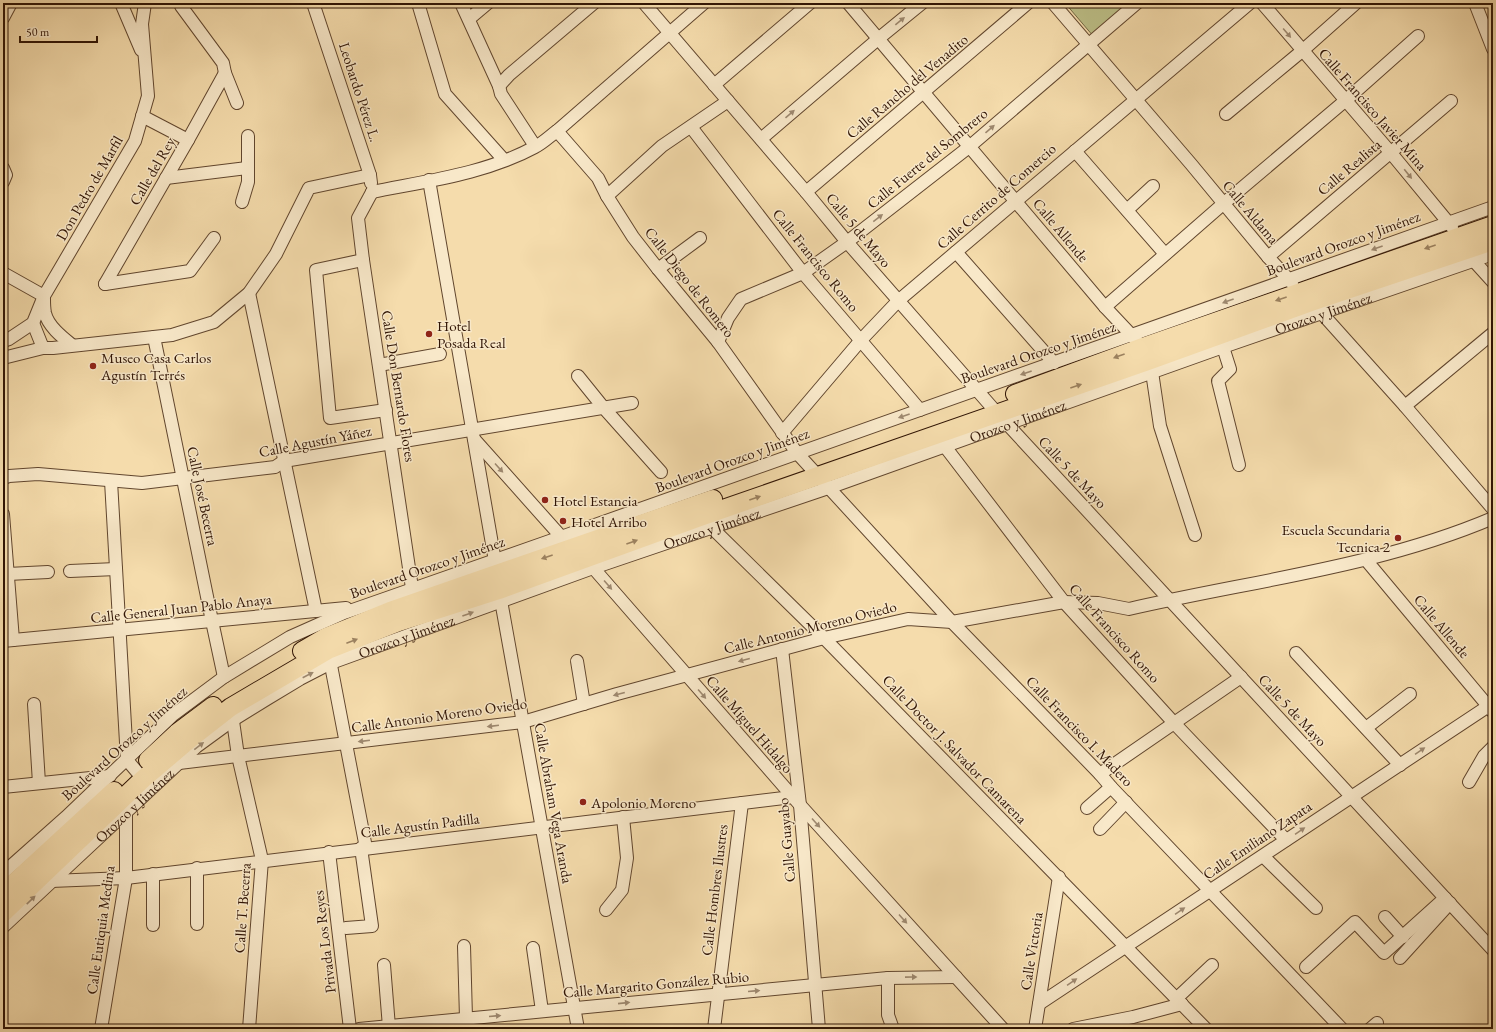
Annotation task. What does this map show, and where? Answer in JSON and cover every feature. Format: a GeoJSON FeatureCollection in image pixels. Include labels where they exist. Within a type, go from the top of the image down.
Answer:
{"type":"FeatureCollection","features":[{"type":"Feature","properties":{"kind":"highway","name":"Orozco y Jiménez"},"geometry":{"type":"LineString","coordinates":[[1467,249],[1493,225]]}},
{"type":"Feature","properties":{"kind":"highway","name":"Orozco y Jiménez"},"geometry":{"type":"LineString","coordinates":[[813,471],[940,440],[998,414],[1144,354],[1312,302],[1493,241]]}},
{"type":"Feature","properties":{"kind":"highway","name":"Orozco y Jiménez"},"geometry":{"type":"LineString","coordinates":[[3,913],[135,770],[329,657],[399,622],[498,582],[813,471],[998,414]]}},
{"type":"Feature","properties":{"kind":"highway","name":"Orozco y Jiménez"},"geometry":{"type":"LineString","coordinates":[[3,893],[135,770],[177,733],[226,696],[326,637],[390,611],[498,582]]}},
{"type":"Feature","properties":{"kind":"street"},"geometry":{"type":"LineString","coordinates":[[3,18],[11,3]]}},
{"type":"Feature","properties":{"kind":"street"},"geometry":{"type":"LineString","coordinates":[[121,3],[145,60]]}},
{"type":"Feature","properties":{"kind":"street","name":"Don Pedro de Marfil"},"geometry":{"type":"LineString","coordinates":[[33,323],[44,296],[135,141],[148,96],[142,24],[144,3]]}},
{"type":"Feature","properties":{"kind":"street","name":"Leobardo Pérez L."},"geometry":{"type":"LineString","coordinates":[[313,3],[370,175],[372,192]]}},
{"type":"Feature","properties":{"kind":"street"},"geometry":{"type":"LineString","coordinates":[[418,3],[446,94],[504,160]]}},
{"type":"Feature","properties":{"kind":"street"},"geometry":{"type":"LineString","coordinates":[[461,3],[499,86],[500,94],[536,146]]}},
{"type":"Feature","properties":{"kind":"street"},"geometry":{"type":"LineString","coordinates":[[469,19],[488,3]]}},
{"type":"Feature","properties":{"kind":"street"},"geometry":{"type":"LineString","coordinates":[[499,86],[509,75],[594,3]]}},
{"type":"Feature","properties":{"kind":"street","name":"Calle 5 de Mayo"},"geometry":{"type":"LineString","coordinates":[[644,3],[847,242],[998,414],[1493,950]]}},
{"type":"Feature","properties":{"kind":"street"},"geometry":{"type":"LineString","coordinates":[[372,192],[471,172],[513,157],[536,146],[558,131],[669,32],[704,3]]}},
{"type":"Feature","properties":{"kind":"street"},"geometry":{"type":"LineString","coordinates":[[714,85],[810,3]]}},
{"type":"Feature","properties":{"kind":"street","name":"Calle Allende"},"geometry":{"type":"LineString","coordinates":[[848,3],[1144,354]]}},
{"type":"Feature","properties":{"kind":"street"},"geometry":{"type":"LineString","coordinates":[[761,139],[922,3]]}},
{"type":"Feature","properties":{"kind":"street","name":"Calle Rancho del Venadito"},"geometry":{"type":"LineString","coordinates":[[806,192],[1028,3]]}},
{"type":"Feature","properties":{"kind":"street","name":"Calle Aldama"},"geometry":{"type":"LineString","coordinates":[[1053,3],[1191,164],[1268,258],[1288,280],[1312,302],[1405,406],[1493,509]]}},
{"type":"Feature","properties":{"kind":"street","name":"Calle Fuerte del Sombrero"},"geometry":{"type":"LineString","coordinates":[[718,342],[728,318],[741,299],[803,273],[847,242],[969,147],[1137,3]]}},
{"type":"Feature","properties":{"kind":"street","name":"Calle Cerrito de Comercio"},"geometry":{"type":"LineString","coordinates":[[782,433],[861,340],[898,301],[1015,200],[1250,3]]}},
{"type":"Feature","properties":{"kind":"street","name":"Calle Francisco Javier Mina"},"geometry":{"type":"LineString","coordinates":[[1262,3],[1391,153],[1448,222],[1493,282]]}},
{"type":"Feature","properties":{"kind":"street"},"geometry":{"type":"LineString","coordinates":[[1226,114],[1302,51],[1356,3]]}},
{"type":"Feature","properties":{"kind":"street"},"geometry":{"type":"LineString","coordinates":[[1475,3],[1493,49]]}},
{"type":"Feature","properties":{"kind":"street"},"geometry":{"type":"LineString","coordinates":[[181,6],[223,64],[237,103]]}},
{"type":"Feature","properties":{"kind":"street"},"geometry":{"type":"LineString","coordinates":[[1105,307],[1223,204],[1346,100],[1418,36]]}},
{"type":"Feature","properties":{"kind":"street","name":"Calle del Rey"},"geometry":{"type":"LineString","coordinates":[[214,238],[190,271],[105,284],[225,73]]}},
{"type":"Feature","properties":{"kind":"street"},"geometry":{"type":"LineString","coordinates":[[608,196],[662,146],[728,101]]}},
{"type":"Feature","properties":{"kind":"street","name":"Calle Realista"},"geometry":{"type":"LineString","coordinates":[[1268,258],[1451,101]]}},
{"type":"Feature","properties":{"kind":"street"},"geometry":{"type":"LineString","coordinates":[[142,116],[188,140]]}},
{"type":"Feature","properties":{"kind":"street","name":"Calle Francisco Romo"},"geometry":{"type":"LineString","coordinates":[[691,127],[803,273],[920,410]]}},
{"type":"Feature","properties":{"kind":"street","name":"Calle Diego de Romero"},"geometry":{"type":"LineString","coordinates":[[558,131],[598,178],[633,237],[658,270],[718,342],[782,433],[813,471]]}},
{"type":"Feature","properties":{"kind":"street"},"geometry":{"type":"LineString","coordinates":[[242,202],[248,182],[248,136]]}},
{"type":"Feature","properties":{"kind":"street"},"geometry":{"type":"LineString","coordinates":[[1075,151],[1165,254]]}},
{"type":"Feature","properties":{"kind":"street"},"geometry":{"type":"LineString","coordinates":[[166,178],[247,168]]}},
{"type":"Feature","properties":{"kind":"street"},"geometry":{"type":"LineString","coordinates":[[3,358],[43,348],[172,335],[214,322],[250,293],[276,254],[309,188],[370,175]]}},
{"type":"Feature","properties":{"kind":"street","name":"Calle Abraham Vega Aranda"},"geometry":{"type":"LineString","coordinates":[[429,180],[498,582],[578,1029]]}},
{"type":"Feature","properties":{"kind":"street"},"geometry":{"type":"LineString","coordinates":[[1127,210],[1153,186]]}},
{"type":"Feature","properties":{"kind":"street","name":"Calle Don Bernardo Flores"},"geometry":{"type":"LineString","coordinates":[[372,192],[358,218],[412,588]]}},
{"type":"Feature","properties":{"kind":"street","name":"Boulevard Orozco y Jiménez"},"geometry":{"type":"LineString","coordinates":[[3,873],[66,818],[110,776],[135,770],[173,716],[224,677],[290,637],[344,612],[412,588],[498,582],[813,471],[920,410],[1054,363],[1144,354],[1288,280],[1448,222],[1493,208]]}},
{"type":"Feature","properties":{"kind":"street"},"geometry":{"type":"LineString","coordinates":[[658,270],[700,238]]}},
{"type":"Feature","properties":{"kind":"street","name":"Orozco y Jiménez"},"geometry":{"type":"LineString","coordinates":[[1467,249],[1493,254]]}},
{"type":"Feature","properties":{"kind":"street"},"geometry":{"type":"LineString","coordinates":[[956,252],[1054,363]]}},
{"type":"Feature","properties":{"kind":"street"},"geometry":{"type":"LineString","coordinates":[[363,260],[316,270],[330,418],[386,410]]}},
{"type":"Feature","properties":{"kind":"street"},"geometry":{"type":"LineString","coordinates":[[3,273],[44,296],[45,314],[61,337],[72,345]]}},
{"type":"Feature","properties":{"kind":"street"},"geometry":{"type":"LineString","coordinates":[[250,293],[316,610]]}},
{"type":"Feature","properties":{"kind":"street","name":"Orozco y Jiménez"},"geometry":{"type":"LineString","coordinates":[[1144,354],[1223,347],[1312,302]]}},
{"type":"Feature","properties":{"kind":"street"},"geometry":{"type":"LineString","coordinates":[[3,341],[9,339],[33,323],[43,348]]}},
{"type":"Feature","properties":{"kind":"street"},"geometry":{"type":"LineString","coordinates":[[1405,406],[1493,333]]}},
{"type":"Feature","properties":{"kind":"street","name":"Calle José Becerra"},"geometry":{"type":"LineString","coordinates":[[154,337],[224,677]]}},
{"type":"Feature","properties":{"kind":"street"},"geometry":{"type":"LineString","coordinates":[[1223,347],[1230,369],[1218,381],[1239,465]]}},
{"type":"Feature","properties":{"kind":"street"},"geometry":{"type":"LineString","coordinates":[[379,365],[440,354]]}},
{"type":"Feature","properties":{"kind":"street"},"geometry":{"type":"LineString","coordinates":[[1144,354],[1160,426],[1195,535]]}},
{"type":"Feature","properties":{"kind":"street"},"geometry":{"type":"LineString","coordinates":[[578,376],[603,408],[661,472]]}},
{"type":"Feature","properties":{"kind":"street","name":"Calle Agustín Yáñez"},"geometry":{"type":"LineString","coordinates":[[3,478],[9,476],[38,474],[142,483],[275,467],[284,461],[391,444],[473,435],[632,403]]}},
{"type":"Feature","properties":{"kind":"street","name":"Calle Miguel Hidalgo"},"geometry":{"type":"LineString","coordinates":[[473,435],[796,801],[1003,1029]]}},
{"type":"Feature","properties":{"kind":"street","name":"Calle Francisco Romo"},"geometry":{"type":"LineString","coordinates":[[940,440],[1064,602],[1174,722],[1286,840]]}},
{"type":"Feature","properties":{"kind":"street","name":"Calle Francisco I. Madero"},"geometry":{"type":"LineString","coordinates":[[813,471],[952,622],[1100,774],[1342,1029]]}},
{"type":"Feature","properties":{"kind":"street"},"geometry":{"type":"LineString","coordinates":[[111,481],[120,630],[135,770]]}},
{"type":"Feature","properties":{"kind":"street","name":"Calle Doctor J. Salvador Camarena"},"geometry":{"type":"LineString","coordinates":[[694,512],[824,638],[1206,1029]]}},
{"type":"Feature","properties":{"kind":"street"},"geometry":{"type":"LineString","coordinates":[[3,514],[8,574],[8,640]]}},
{"type":"Feature","properties":{"kind":"street","name":"Calle Antonio Moreno Oviedo"},"geometry":{"type":"LineString","coordinates":[[179,763],[523,722],[782,649],[908,619],[952,622],[1064,602],[1098,603],[1129,609],[1169,599],[1366,560],[1461,532],[1493,518]]}},
{"type":"Feature","properties":{"kind":"street","name":"Calle Allende"},"geometry":{"type":"LineString","coordinates":[[1366,560],[1491,707]]}},
{"type":"Feature","properties":{"kind":"street"},"geometry":{"type":"LineString","coordinates":[[70,571],[116,569]]}},
{"type":"Feature","properties":{"kind":"street"},"geometry":{"type":"LineString","coordinates":[[8,574],[48,572]]}},
{"type":"Feature","properties":{"kind":"street","name":"Calle General Juan Pablo Anaya"},"geometry":{"type":"LineString","coordinates":[[8,640],[362,606]]}},
{"type":"Feature","properties":{"kind":"street","name":"Calle Guayabo"},"geometry":{"type":"LineString","coordinates":[[782,649],[819,1029]]}},
{"type":"Feature","properties":{"kind":"street"},"geometry":{"type":"LineString","coordinates":[[1296,653],[1400,765]]}},
{"type":"Feature","properties":{"kind":"street"},"geometry":{"type":"LineString","coordinates":[[329,657],[346,744],[363,848],[372,926],[346,928]]}},
{"type":"Feature","properties":{"kind":"street"},"geometry":{"type":"LineString","coordinates":[[577,661],[584,704]]}},
{"type":"Feature","properties":{"kind":"street"},"geometry":{"type":"LineString","coordinates":[[1100,774],[1241,677]]}},
{"type":"Feature","properties":{"kind":"street"},"geometry":{"type":"LineString","coordinates":[[1366,728],[1410,694]]}},
{"type":"Feature","properties":{"kind":"street"},"geometry":{"type":"LineString","coordinates":[[34,704],[39,783]]}},
{"type":"Feature","properties":{"kind":"street","name":"Calle Emiliano Zapata"},"geometry":{"type":"LineString","coordinates":[[1039,1004],[1351,797],[1491,707]]}},
{"type":"Feature","properties":{"kind":"street","name":"Orozco y Jiménez"},"geometry":{"type":"LineString","coordinates":[[3,927],[232,714]]}},
{"type":"Feature","properties":{"kind":"street","name":"Calle T. Becerra"},"geometry":{"type":"LineString","coordinates":[[232,714],[238,756],[262,860],[248,1029]]}},
{"type":"Feature","properties":{"kind":"street"},"geometry":{"type":"LineString","coordinates":[[1469,782],[1484,756],[1493,747]]}},
{"type":"Feature","properties":{"kind":"street"},"geometry":{"type":"LineString","coordinates":[[3,788],[110,776]]}},
{"type":"Feature","properties":{"kind":"street"},"geometry":{"type":"LineString","coordinates":[[1087,808],[1111,787]]}},
{"type":"Feature","properties":{"kind":"street","name":"Calle Agustín Padilla"},"geometry":{"type":"LineString","coordinates":[[51,881],[126,878],[262,860],[742,803],[796,801]]}},
{"type":"Feature","properties":{"kind":"street"},"geometry":{"type":"LineString","coordinates":[[1100,829],[1126,802]]}},
{"type":"Feature","properties":{"kind":"street","name":"Calle Hombres Ilustres"},"geometry":{"type":"LineString","coordinates":[[714,1029],[717,994],[742,803]]}},
{"type":"Feature","properties":{"kind":"street","name":"Calle Eutiquia Medina"},"geometry":{"type":"LineString","coordinates":[[101,1029],[126,878],[126,812]]}},
{"type":"Feature","properties":{"kind":"street"},"geometry":{"type":"LineString","coordinates":[[606,910],[622,890],[627,858],[623,817]]}},
{"type":"Feature","properties":{"kind":"street","name":"Privada Los Reyes"},"geometry":{"type":"LineString","coordinates":[[329,852],[350,1029]]}},
{"type":"Feature","properties":{"kind":"street"},"geometry":{"type":"LineString","coordinates":[[1263,856],[1316,908]]}},
{"type":"Feature","properties":{"kind":"street"},"geometry":{"type":"LineString","coordinates":[[197,868],[197,924]]}},
{"type":"Feature","properties":{"kind":"street"},"geometry":{"type":"LineString","coordinates":[[153,874],[153,925]]}},
{"type":"Feature","properties":{"kind":"street","name":"Calle Victoria"},"geometry":{"type":"LineString","coordinates":[[1035,1029],[1059,877]]}},
{"type":"Feature","properties":{"kind":"street"},"geometry":{"type":"LineString","coordinates":[[1306,967],[1355,922],[1384,953],[1402,936],[1447,901]]}},
{"type":"Feature","properties":{"kind":"street"},"geometry":{"type":"LineString","coordinates":[[1400,958],[1447,901]]}},
{"type":"Feature","properties":{"kind":"street"},"geometry":{"type":"LineString","coordinates":[[1385,917],[1402,936]]}},
{"type":"Feature","properties":{"kind":"street"},"geometry":{"type":"LineString","coordinates":[[464,946],[466,1018]]}},
{"type":"Feature","properties":{"kind":"street"},"geometry":{"type":"LineString","coordinates":[[533,948],[542,1012]]}},
{"type":"Feature","properties":{"kind":"street"},"geometry":{"type":"LineString","coordinates":[[384,965],[389,1027]]}},
{"type":"Feature","properties":{"kind":"street"},"geometry":{"type":"LineString","coordinates":[[1073,1029],[1134,1023],[1179,1001],[1212,965]]}},
{"type":"Feature","properties":{"kind":"street","name":"Calle Margarito González Rubio"},"geometry":{"type":"LineString","coordinates":[[359,1029],[412,1027],[466,1018],[888,978],[956,977]]}},
{"type":"Feature","properties":{"kind":"street"},"geometry":{"type":"LineString","coordinates":[[888,978],[888,1015],[893,1029]]}},
{"type":"Feature","properties":{"kind":"green space"},"geometry":{"type":"Polygon","coordinates":[[[1065,3],[1134,3],[1094,37],[1065,3]]]}},
{"type":"Feature","properties":{"kind":"place","name":"Hotel Posada Real"},"geometry":{"type":"Point","coordinates":[429,334]}},
{"type":"Feature","properties":{"kind":"place","name":"Museo Casa Carlos Agustín Terrés"},"geometry":{"type":"Point","coordinates":[93,366]}},
{"type":"Feature","properties":{"kind":"place","name":"Hotel Estancia"},"geometry":{"type":"Point","coordinates":[545,500]}},
{"type":"Feature","properties":{"kind":"place","name":"Hotel Arribo"},"geometry":{"type":"Point","coordinates":[563,521]}},
{"type":"Feature","properties":{"kind":"place","name":"Escuela Secundaria Tecnica 2"},"geometry":{"type":"Point","coordinates":[1398,538]}},
{"type":"Feature","properties":{"kind":"place","name":"Apolonio Moreno"},"geometry":{"type":"Point","coordinates":[583,802]}}]}
